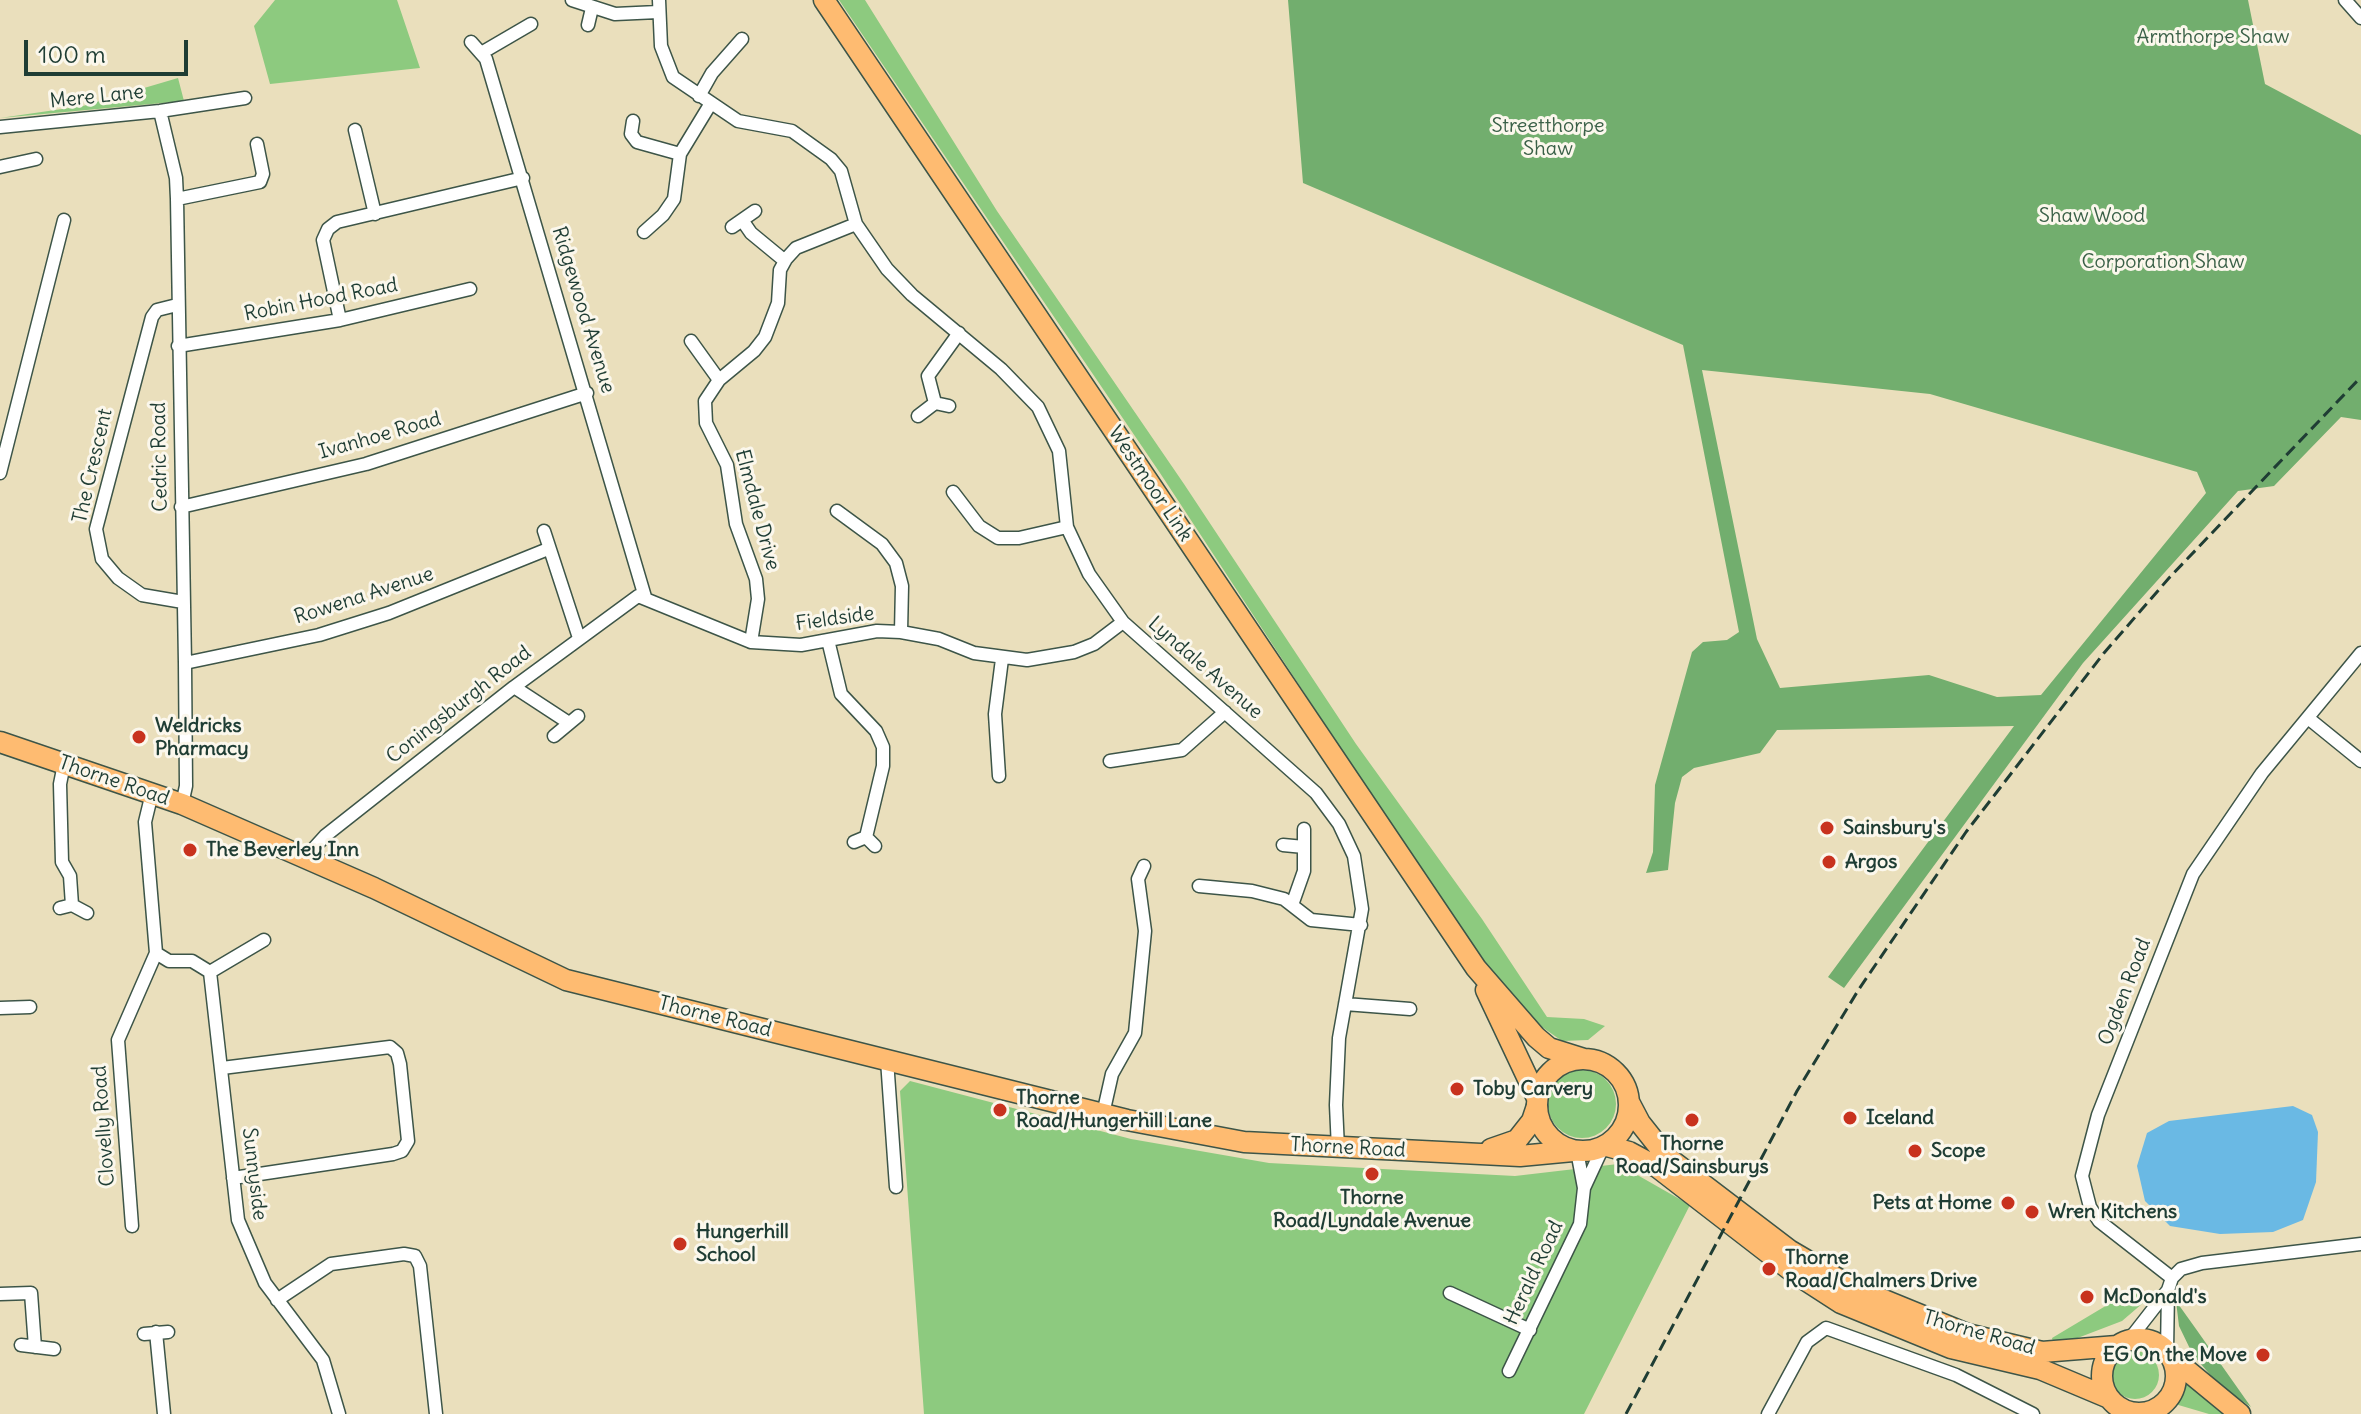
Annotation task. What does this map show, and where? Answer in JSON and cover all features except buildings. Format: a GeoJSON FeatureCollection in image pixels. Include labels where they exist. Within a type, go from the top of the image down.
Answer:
{"type":"FeatureCollection","features":[{"type":"Feature","properties":{"kind":"main road","name":"Westmoor Link"},"geometry":{"type":"LineString","coordinates":[[824,0],[1476,968],[1549,1048],[1584,1059]]}},
{"type":"Feature","properties":{"kind":"main road","name":"Thorne Road"},"geometry":{"type":"LineString","coordinates":[[0,742],[182,804],[566,980],[1103,1114],[1244,1142],[1520,1156],[1575,1151]]}},
{"type":"Feature","properties":{"kind":"main road","name":"Westmoor Link"},"geometry":{"type":"LineString","coordinates":[[1476,968],[1537,1102]]}},
{"type":"Feature","properties":{"kind":"main road"},"geometry":{"type":"LineString","coordinates":[[1468,1154],[1517,1140],[1532,1121],[1537,1102],[1552,1070],[1563,1063],[1584,1059],[1612,1069],[1623,1081],[1629,1102],[1624,1127],[1605,1146],[1575,1151],[1552,1140],[1543,1128],[1537,1102]]}},
{"type":"Feature","properties":{"kind":"main road","name":"Thorne Road"},"geometry":{"type":"LineString","coordinates":[[1629,1102],[1640,1123],[1667,1157],[1789,1250],[1852,1287],[1967,1334],[2042,1352],[2123,1343]]}},
{"type":"Feature","properties":{"kind":"main road","name":"Thorne Road"},"geometry":{"type":"LineString","coordinates":[[1605,1146],[1629,1152],[1657,1167],[1793,1272],[1841,1303],[1951,1348],[2040,1369],[2110,1404]]}},
{"type":"Feature","properties":{"kind":"main road"},"geometry":{"type":"LineString","coordinates":[[2183,1414],[2130,1412],[2110,1404],[2103,1385],[2102,1370],[2123,1343],[2150,1340],[2240,1414]]}},
{"type":"Feature","properties":{"kind":"main road"},"geometry":{"type":"LineString","coordinates":[[2154,1411],[2175,1385],[2170,1355]]}},
{"type":"Feature","properties":{"kind":"street"},"geometry":{"type":"LineString","coordinates":[[572,0],[615,14],[658,6]]}},
{"type":"Feature","properties":{"kind":"street"},"geometry":{"type":"LineString","coordinates":[[2345,0],[2361,18]]}},
{"type":"Feature","properties":{"kind":"street","name":"Lyndale Avenue"},"geometry":{"type":"LineString","coordinates":[[658,6],[666,67],[681,85],[738,121],[792,131],[831,159],[841,171],[856,224],[887,269],[1026,392],[1048,424],[1059,451],[1067,527],[1089,574],[1123,622],[1316,793],[1339,824],[1358,873],[1361,925],[1337,1062],[1338,1149]]}},
{"type":"Feature","properties":{"kind":"street"},"geometry":{"type":"LineString","coordinates":[[588,25],[592,8]]}},
{"type":"Feature","properties":{"kind":"street"},"geometry":{"type":"LineString","coordinates":[[471,42],[483,52],[531,24]]}},
{"type":"Feature","properties":{"kind":"street"},"geometry":{"type":"LineString","coordinates":[[644,232],[663,215],[674,199],[680,154],[705,100],[712,73],[742,39]]}},
{"type":"Feature","properties":{"kind":"street","name":"Ridgewood Avenue"},"geometry":{"type":"LineString","coordinates":[[483,52],[587,393],[645,597]]}},
{"type":"Feature","properties":{"kind":"street","name":"Mere Lane"},"geometry":{"type":"LineString","coordinates":[[0,127],[160,111],[245,98]]}},
{"type":"Feature","properties":{"kind":"street","name":"Cedric Road"},"geometry":{"type":"LineString","coordinates":[[160,111],[176,178],[177,199],[185,663],[186,786],[182,804]]}},
{"type":"Feature","properties":{"kind":"street"},"geometry":{"type":"LineString","coordinates":[[633,121],[631,134],[637,142],[680,154]]}},
{"type":"Feature","properties":{"kind":"street"},"geometry":{"type":"LineString","coordinates":[[355,130],[375,214]]}},
{"type":"Feature","properties":{"kind":"street"},"geometry":{"type":"LineString","coordinates":[[177,199],[260,182],[263,174],[256,142]]}},
{"type":"Feature","properties":{"kind":"street"},"geometry":{"type":"LineString","coordinates":[[0,167],[36,159]]}},
{"type":"Feature","properties":{"kind":"street"},"geometry":{"type":"LineString","coordinates":[[340,320],[323,240],[328,229],[337,222],[523,178]]}},
{"type":"Feature","properties":{"kind":"street"},"geometry":{"type":"LineString","coordinates":[[755,211],[737,223],[785,261],[796,248],[856,224]]}},
{"type":"Feature","properties":{"kind":"street"},"geometry":{"type":"LineString","coordinates":[[0,473],[64,220]]}},
{"type":"Feature","properties":{"kind":"street","name":"Elmdale Drive"},"geometry":{"type":"LineString","coordinates":[[751,642],[758,599],[756,579],[736,524],[727,465],[710,434],[704,411],[709,391],[754,351],[765,337],[778,303],[780,270],[785,261]]}},
{"type":"Feature","properties":{"kind":"street","name":"Robin Hood Road"},"geometry":{"type":"LineString","coordinates":[[178,346],[340,320],[470,289]]}},
{"type":"Feature","properties":{"kind":"street","name":"The Crescent"},"geometry":{"type":"LineString","coordinates":[[177,305],[157,310],[152,317],[96,529],[102,559],[118,578],[142,595],[183,602]]}},
{"type":"Feature","properties":{"kind":"street"},"geometry":{"type":"LineString","coordinates":[[935,403],[928,376],[959,333]]}},
{"type":"Feature","properties":{"kind":"street"},"geometry":{"type":"LineString","coordinates":[[691,341],[719,380]]}},
{"type":"Feature","properties":{"kind":"street","name":"Ivanhoe Road"},"geometry":{"type":"LineString","coordinates":[[181,507],[366,464],[587,393]]}},
{"type":"Feature","properties":{"kind":"street"},"geometry":{"type":"LineString","coordinates":[[918,416],[935,403],[949,406]]}},
{"type":"Feature","properties":{"kind":"street"},"geometry":{"type":"LineString","coordinates":[[953,492],[979,526],[998,538],[1019,538],[1067,527]]}},
{"type":"Feature","properties":{"kind":"street"},"geometry":{"type":"LineString","coordinates":[[837,511],[882,544],[896,563],[902,586],[901,632]]}},
{"type":"Feature","properties":{"kind":"street"},"geometry":{"type":"LineString","coordinates":[[544,531],[579,638]]}},
{"type":"Feature","properties":{"kind":"street","name":"Rowena Avenue"},"geometry":{"type":"LineString","coordinates":[[185,663],[319,635],[422,601],[548,549]]}},
{"type":"Feature","properties":{"kind":"street","name":"Fieldside"},"geometry":{"type":"LineString","coordinates":[[645,597],[751,642],[778,646],[877,631],[901,632],[1002,659],[1027,660],[1074,652],[1094,644],[1123,622]]}},
{"type":"Feature","properties":{"kind":"street","name":"Coningsburgh Road"},"geometry":{"type":"LineString","coordinates":[[305,858],[325,836],[514,687],[630,599],[645,597]]}},
{"type":"Feature","properties":{"kind":"street"},"geometry":{"type":"LineString","coordinates":[[828,640],[841,694],[876,731],[883,747],[883,766],[865,842]]}},
{"type":"Feature","properties":{"kind":"street","name":"Ogden Road"},"geometry":{"type":"LineString","coordinates":[[2170,1284],[2099,1221],[2084,1193],[2082,1176],[2098,1115],[2193,874],[2232,813],[2361,653]]}},
{"type":"Feature","properties":{"kind":"street"},"geometry":{"type":"LineString","coordinates":[[999,776],[995,714],[1002,659]]}},
{"type":"Feature","properties":{"kind":"street"},"geometry":{"type":"LineString","coordinates":[[514,687],[574,720],[554,736]]}},
{"type":"Feature","properties":{"kind":"street"},"geometry":{"type":"LineString","coordinates":[[1110,761],[1182,750],[1225,712]]}},
{"type":"Feature","properties":{"kind":"street"},"geometry":{"type":"LineString","coordinates":[[2308,718],[2361,761]]}},
{"type":"Feature","properties":{"kind":"street"},"geometry":{"type":"LineString","coordinates":[[64,764],[60,784],[62,862],[70,876],[66,906],[87,913]]}},
{"type":"Feature","properties":{"kind":"street","name":"Clovelly Road"},"geometry":{"type":"LineString","coordinates":[[132,1230],[118,1040],[156,953],[145,822],[152,793]]}},
{"type":"Feature","properties":{"kind":"street"},"geometry":{"type":"LineString","coordinates":[[1292,905],[1301,885],[1304,829]]}},
{"type":"Feature","properties":{"kind":"street"},"geometry":{"type":"LineString","coordinates":[[1283,845],[1304,847]]}},
{"type":"Feature","properties":{"kind":"street"},"geometry":{"type":"LineString","coordinates":[[1103,1114],[1112,1074],[1133,1043],[1135,1033],[1145,931],[1138,879],[1144,866]]}},
{"type":"Feature","properties":{"kind":"street"},"geometry":{"type":"LineString","coordinates":[[1199,886],[1252,891],[1284,899],[1303,916],[1319,922],[1361,925]]}},
{"type":"Feature","properties":{"kind":"street"},"geometry":{"type":"LineString","coordinates":[[156,953],[169,961],[192,961],[210,972],[264,940]]}},
{"type":"Feature","properties":{"kind":"street","name":"Sunnyside"},"geometry":{"type":"LineString","coordinates":[[210,972],[238,1220],[246,1247],[277,1300],[323,1360],[339,1414]]}},
{"type":"Feature","properties":{"kind":"street"},"geometry":{"type":"LineString","coordinates":[[1345,1004],[1410,1009]]}},
{"type":"Feature","properties":{"kind":"street"},"geometry":{"type":"LineString","coordinates":[[0,1008],[30,1007]]}},
{"type":"Feature","properties":{"kind":"street"},"geometry":{"type":"LineString","coordinates":[[222,1068],[390,1047],[398,1058],[408,1141],[402,1151],[393,1154],[233,1178]]}},
{"type":"Feature","properties":{"kind":"street"},"geometry":{"type":"LineString","coordinates":[[887,1060],[896,1187]]}},
{"type":"Feature","properties":{"kind":"street","name":"Herald Road"},"geometry":{"type":"LineString","coordinates":[[1584,1188],[1605,1146]]}},
{"type":"Feature","properties":{"kind":"street","name":"Herald Road"},"geometry":{"type":"LineString","coordinates":[[1509,1371],[1580,1224],[1584,1188],[1575,1151]]}},
{"type":"Feature","properties":{"kind":"street"},"geometry":{"type":"LineString","coordinates":[[2123,1343],[2181,1269],[2202,1263],[2361,1244]]}},
{"type":"Feature","properties":{"kind":"street"},"geometry":{"type":"LineString","coordinates":[[277,1300],[331,1264],[404,1254],[415,1256],[420,1266],[436,1414]]}},
{"type":"Feature","properties":{"kind":"street"},"geometry":{"type":"LineString","coordinates":[[2170,1284],[2170,1355]]}},
{"type":"Feature","properties":{"kind":"street"},"geometry":{"type":"LineString","coordinates":[[0,1294],[31,1293],[35,1347]]}},
{"type":"Feature","properties":{"kind":"street"},"geometry":{"type":"LineString","coordinates":[[1450,1293],[1530,1330]]}},
{"type":"Feature","properties":{"kind":"street"},"geometry":{"type":"LineString","coordinates":[[1768,1414],[1813,1334],[1826,1328],[1840,1330],[1956,1375],[2033,1414]]}},
{"type":"Feature","properties":{"kind":"street"},"geometry":{"type":"LineString","coordinates":[[156,1333],[164,1414]]}},
{"type":"Feature","properties":{"kind":"street"},"geometry":{"type":"LineString","coordinates":[[21,1345],[54,1349]]}},
{"type":"Feature","properties":{"kind":"green space"},"geometry":{"type":"Polygon","coordinates":[[[275,0],[397,0],[420,68],[270,84],[254,26],[275,0]]]}},
{"type":"Feature","properties":{"kind":"green space"},"geometry":{"type":"Polygon","coordinates":[[[839,0],[865,0],[997,211],[1184,484],[1356,744],[1482,919],[1547,1017],[1584,1019],[1605,1026],[1588,1040],[1562,1041],[1532,1020],[1479,959],[1160,473],[839,0]]]}},
{"type":"Feature","properties":{"kind":"green space","name":"Shaw Wood"},"geometry":{"type":"Polygon","coordinates":[[[1288,0],[2248,0],[2265,84],[2361,135],[2361,420],[2341,417],[2274,486],[2238,491],[2083,663],[1844,988],[1828,977],[2014,726],[1777,730],[1760,753],[1694,768],[1682,777],[1675,803],[1668,870],[1646,873],[1653,852],[1655,785],[1692,652],[1703,642],[1727,640],[1739,632],[1683,345],[1303,183],[1288,0]],[[1702,370],[1757,639],[1780,688],[1929,675],[1997,697],[2041,695],[2206,493],[2197,472],[1930,394],[1702,370]]]}},
{"type":"Feature","properties":{"kind":"green space"},"geometry":{"type":"Polygon","coordinates":[[[178,78],[184,101],[0,118],[83,106],[178,78]]]}},
{"type":"Feature","properties":{"kind":"green space"},"geometry":{"type":"Polygon","coordinates":[[[1582,1070],[1606,1080],[1616,1104],[1606,1128],[1582,1138],[1558,1128],[1548,1104],[1558,1080],[1582,1070]]]}},
{"type":"Feature","properties":{"kind":"green space"},"geometry":{"type":"Polygon","coordinates":[[[910,1081],[1131,1139],[1269,1163],[1515,1176],[1618,1164],[1690,1205],[1584,1414],[924,1414],[900,1091],[910,1081]]]}},
{"type":"Feature","properties":{"kind":"green space"},"geometry":{"type":"Polygon","coordinates":[[[2134,1289],[2150,1297],[2122,1321],[2054,1347],[2052,1338],[2134,1289]]]}},
{"type":"Feature","properties":{"kind":"green space"},"geometry":{"type":"Polygon","coordinates":[[[2176,1301],[2251,1407],[2219,1385],[2193,1355],[2179,1326],[2176,1301]]]}},
{"type":"Feature","properties":{"kind":"green space"},"geometry":{"type":"Polygon","coordinates":[[[2135,1351],[2152,1358],[2159,1375],[2152,1392],[2135,1399],[2118,1392],[2111,1375],[2118,1358],[2135,1351]]]}},
{"type":"Feature","properties":{"kind":"green space"},"geometry":{"type":"Polygon","coordinates":[[[2184,1376],[2229,1414],[2209,1414],[2175,1404],[2184,1376]]]}},
{"type":"Feature","properties":{"kind":"water"},"geometry":{"type":"Polygon","coordinates":[[[2293,1106],[2312,1115],[2318,1132],[2316,1182],[2303,1220],[2273,1232],[2220,1234],[2170,1226],[2145,1201],[2137,1166],[2147,1133],[2169,1121],[2293,1106]]]}},
{"type":"Feature","properties":{"kind":"railway"},"geometry":{"type":"LineString","coordinates":[[1626,1414],[1797,1091],[1859,989],[1966,832],[2104,653],[2169,578],[2361,377]]}},
{"type":"Feature","properties":{"kind":"place","name":"Weldricks Pharmacy"},"geometry":{"type":"Point","coordinates":[139,737]}},
{"type":"Feature","properties":{"kind":"place","name":"Sainsbury's"},"geometry":{"type":"Point","coordinates":[1827,828]}},
{"type":"Feature","properties":{"kind":"place","name":"The Beverley Inn"},"geometry":{"type":"Point","coordinates":[190,850]}},
{"type":"Feature","properties":{"kind":"place","name":"Argos"},"geometry":{"type":"Point","coordinates":[1829,862]}},
{"type":"Feature","properties":{"kind":"place","name":"Toby Carvery"},"geometry":{"type":"Point","coordinates":[1457,1089]}},
{"type":"Feature","properties":{"kind":"place","name":"Thorne Road/Hungerhill Lane"},"geometry":{"type":"Point","coordinates":[1000,1110]}},
{"type":"Feature","properties":{"kind":"place","name":"Iceland"},"geometry":{"type":"Point","coordinates":[1850,1118]}},
{"type":"Feature","properties":{"kind":"place","name":"Thorne Road/Sainsburys"},"geometry":{"type":"Point","coordinates":[1692,1120]}},
{"type":"Feature","properties":{"kind":"place","name":"Scope"},"geometry":{"type":"Point","coordinates":[1915,1151]}},
{"type":"Feature","properties":{"kind":"place","name":"Thorne Road/Lyndale Avenue"},"geometry":{"type":"Point","coordinates":[1372,1174]}},
{"type":"Feature","properties":{"kind":"place","name":"Pets at Home"},"geometry":{"type":"Point","coordinates":[2008,1203]}},
{"type":"Feature","properties":{"kind":"place","name":"Wren Kitchens"},"geometry":{"type":"Point","coordinates":[2032,1212]}},
{"type":"Feature","properties":{"kind":"place","name":"Hungerhill School"},"geometry":{"type":"Point","coordinates":[680,1244]}},
{"type":"Feature","properties":{"kind":"place","name":"Thorne Road/Chalmers Drive"},"geometry":{"type":"Point","coordinates":[1769,1269]}},
{"type":"Feature","properties":{"kind":"place","name":"McDonald's"},"geometry":{"type":"Point","coordinates":[2087,1297]}},
{"type":"Feature","properties":{"kind":"place","name":"EG On the Move"},"geometry":{"type":"Point","coordinates":[2263,1355]}},
{"type":"Feature","properties":{"kind":"park label","name":"Armthorpe Shaw"},"geometry":{"type":"Point","coordinates":[2213,37]}},
{"type":"Feature","properties":{"kind":"park label","name":"Streetthorpe Shaw"},"geometry":{"type":"Point","coordinates":[1548,138]}},
{"type":"Feature","properties":{"kind":"park label","name":"Corporation Shaw"},"geometry":{"type":"Point","coordinates":[2163,262]}}]}
